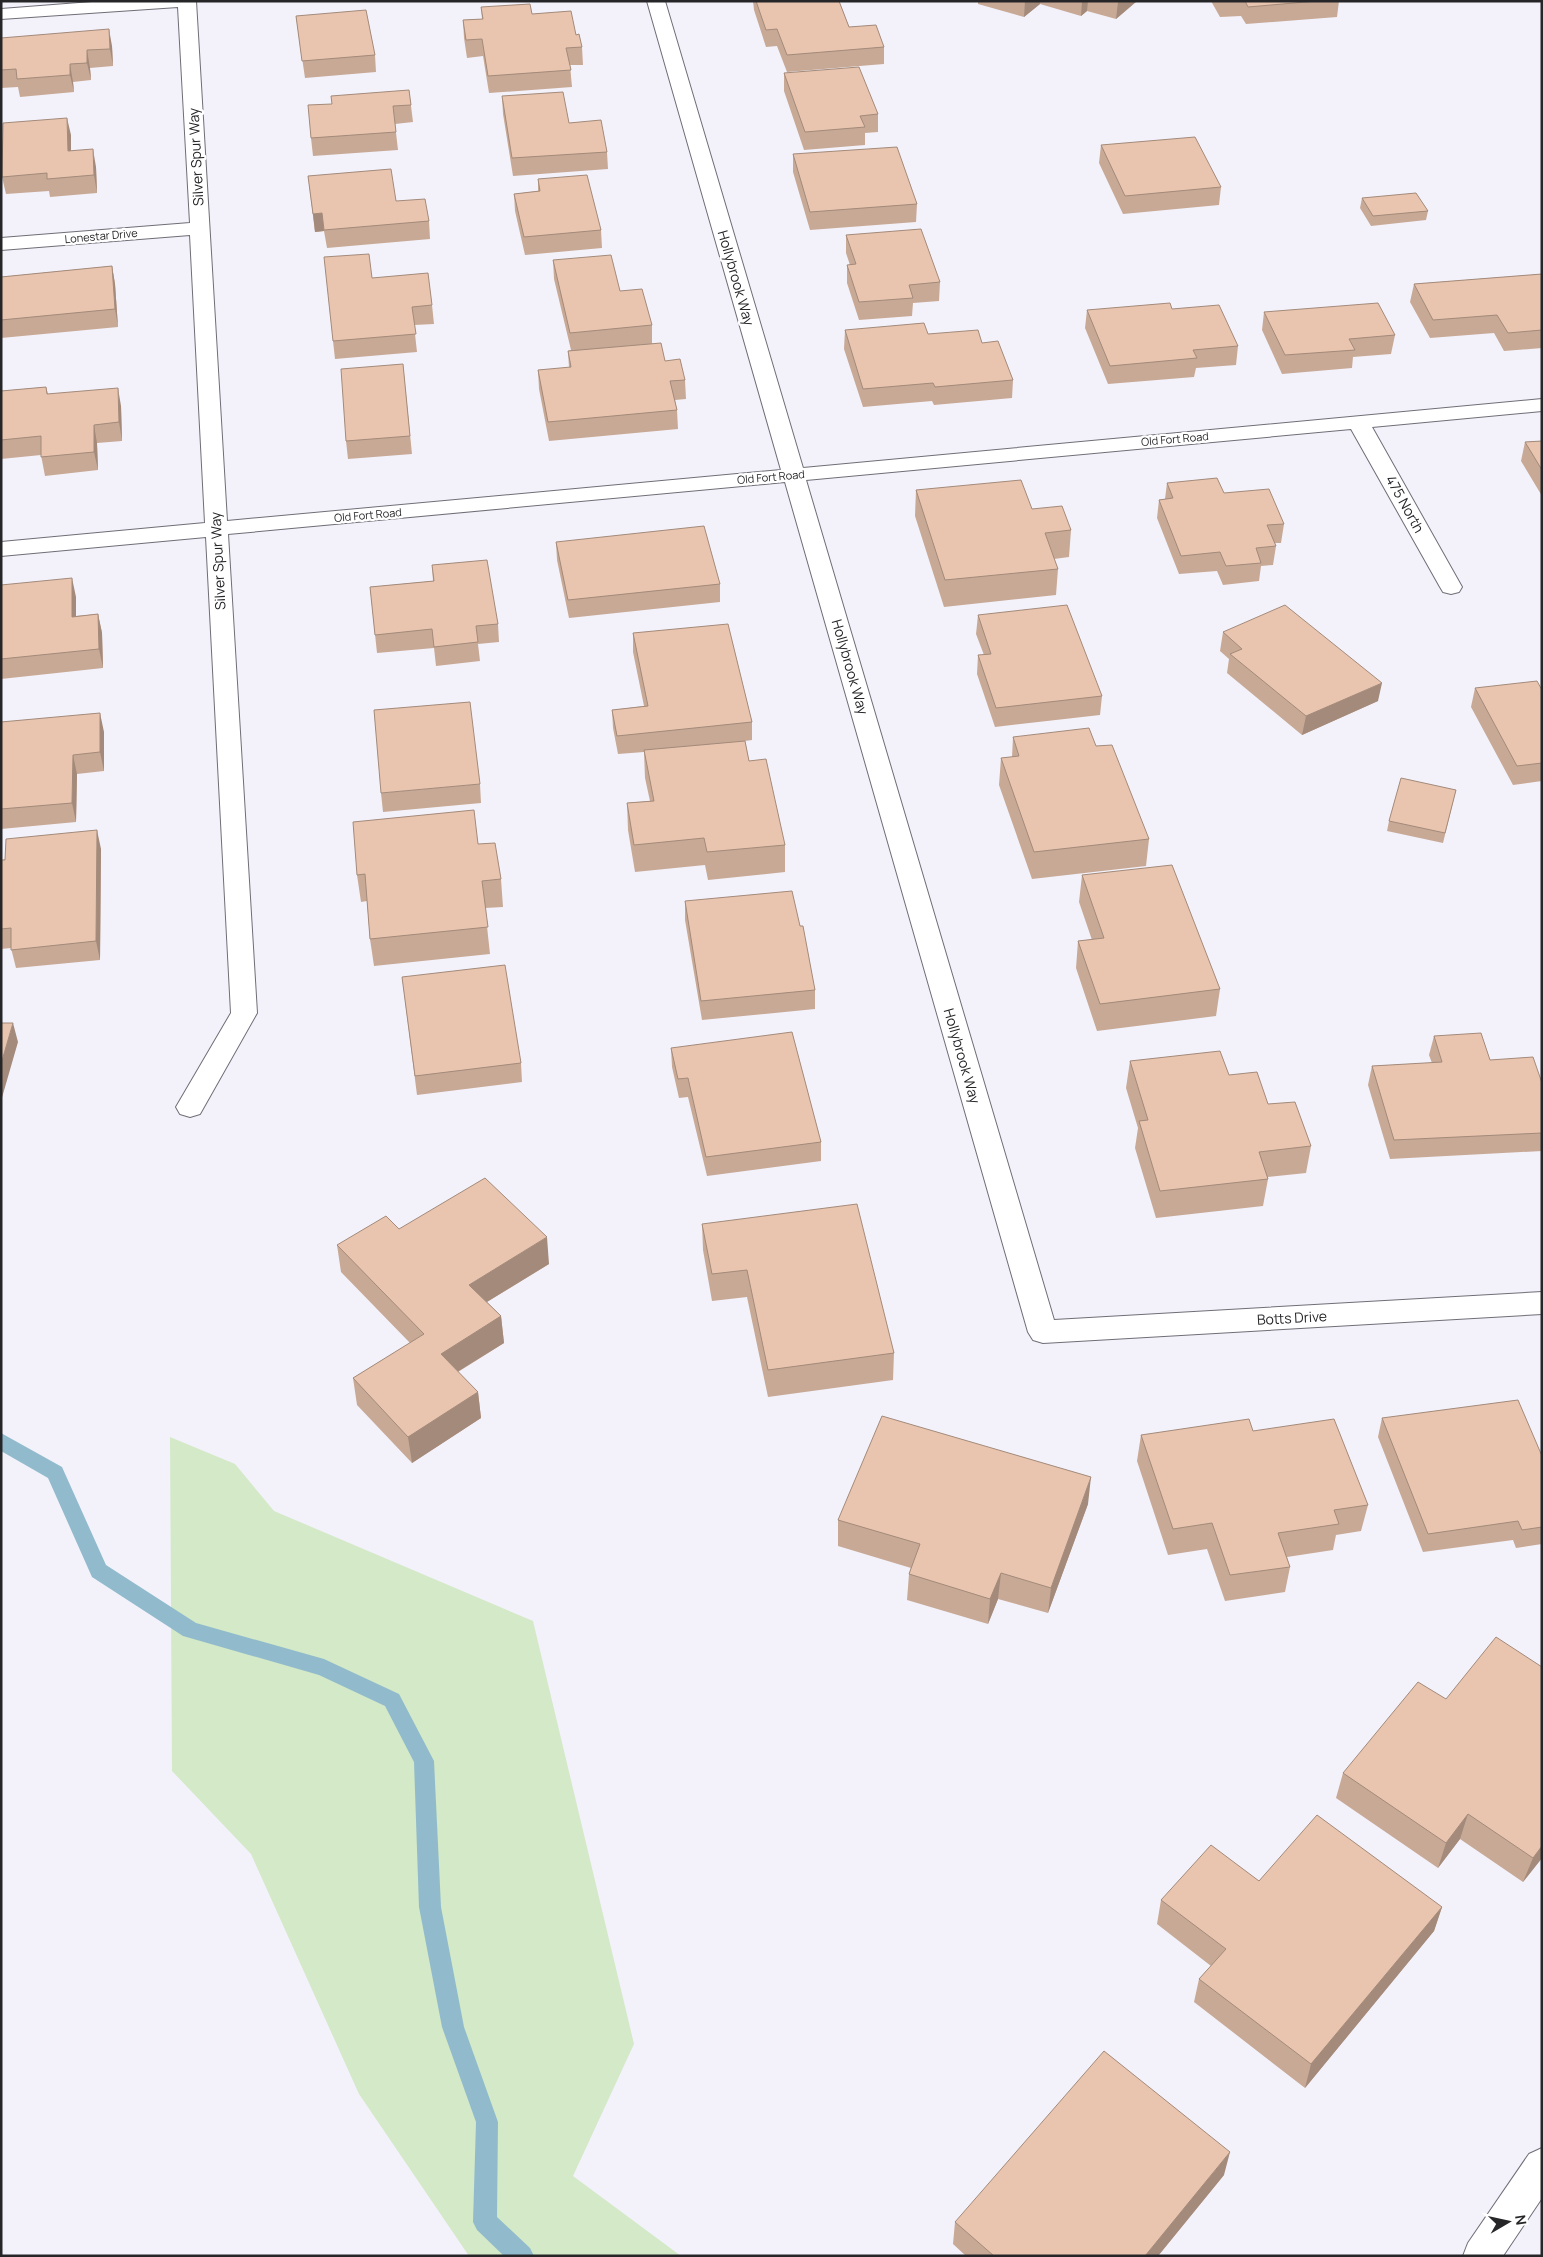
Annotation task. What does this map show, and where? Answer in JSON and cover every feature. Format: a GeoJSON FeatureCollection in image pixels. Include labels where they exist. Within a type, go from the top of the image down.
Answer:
{"type":"FeatureCollection","features":[{"type":"Feature","properties":{"kind":"street"},"geometry":{"type":"LineString","coordinates":[[1,14],[186,1]]}},
{"type":"Feature","properties":{"kind":"street","name":"Silver Spur Way"},"geometry":{"type":"LineString","coordinates":[[186,1],[244,1013],[190,1106]]}},
{"type":"Feature","properties":{"kind":"street","name":"Hollybrook Way"},"geometry":{"type":"LineString","coordinates":[[656,1],[1042,1332]]}},
{"type":"Feature","properties":{"kind":"street","name":"Lonestar Drive"},"geometry":{"type":"LineString","coordinates":[[1,244],[200,228]]}},
{"type":"Feature","properties":{"kind":"street","name":"Old Fort Road"},"geometry":{"type":"LineString","coordinates":[[1,549],[1542,405]]}},
{"type":"Feature","properties":{"kind":"street","name":"475 North"},"geometry":{"type":"LineString","coordinates":[[1358,422],[1451,587]]}},
{"type":"Feature","properties":{"kind":"street","name":"Botts Drive"},"geometry":{"type":"LineString","coordinates":[[1042,1332],[1542,1303]]}},
{"type":"Feature","properties":{"kind":"street"},"geometry":{"type":"LineString","coordinates":[[1481,2256],[1542,2166]]}},
{"type":"Feature","properties":{"kind":"green space"},"geometry":{"type":"Polygon","coordinates":[[[170,1437],[235,1464],[274,1511],[533,1621],[634,2044],[573,2176],[681,2256],[469,2256],[359,2094],[251,1854],[172,1771],[170,1437]]]}},
{"type":"Feature","properties":{"kind":"building"},"geometry":{"type":"Polygon","coordinates":[[[756,1],[839,1],[849,27],[876,25],[884,47],[787,55],[777,29],[766,30],[756,1]]]}},
{"type":"Feature","properties":{"kind":"building"},"geometry":{"type":"Polygon","coordinates":[[[1245,1],[1317,1],[1248,7],[1245,1]]]}},
{"type":"Feature","properties":{"kind":"building"},"geometry":{"type":"Polygon","coordinates":[[[530,4],[532,14],[571,11],[576,35],[579,34],[582,47],[566,48],[571,70],[488,76],[482,39],[466,40],[463,20],[483,19],[481,7],[530,4]]]}},
{"type":"Feature","properties":{"kind":"building"},"geometry":{"type":"Polygon","coordinates":[[[366,10],[375,55],[302,61],[296,16],[366,10]]]}},
{"type":"Feature","properties":{"kind":"building"},"geometry":{"type":"Polygon","coordinates":[[[109,29],[110,49],[87,50],[87,63],[70,64],[70,75],[17,79],[16,69],[1,70],[1,38],[109,29]]]}},
{"type":"Feature","properties":{"kind":"building"},"geometry":{"type":"Polygon","coordinates":[[[859,67],[878,114],[860,116],[865,127],[805,132],[784,73],[859,67]]]}},
{"type":"Feature","properties":{"kind":"building"},"geometry":{"type":"Polygon","coordinates":[[[409,90],[411,105],[393,106],[396,132],[311,138],[308,105],[332,104],[331,96],[409,90]]]}},
{"type":"Feature","properties":{"kind":"building"},"geometry":{"type":"Polygon","coordinates":[[[563,92],[569,123],[601,120],[607,152],[512,158],[502,96],[563,92]]]}},
{"type":"Feature","properties":{"kind":"building"},"geometry":{"type":"Polygon","coordinates":[[[67,118],[68,151],[93,149],[94,175],[47,179],[47,173],[2,177],[3,123],[67,118]]]}},
{"type":"Feature","properties":{"kind":"building"},"geometry":{"type":"Polygon","coordinates":[[[1195,137],[1221,187],[1125,196],[1101,145],[1195,137]]]}},
{"type":"Feature","properties":{"kind":"building"},"geometry":{"type":"Polygon","coordinates":[[[897,147],[917,204],[810,212],[793,154],[897,147]]]}},
{"type":"Feature","properties":{"kind":"building"},"geometry":{"type":"Polygon","coordinates":[[[391,169],[396,201],[425,199],[429,221],[324,230],[322,213],[313,214],[308,176],[391,169]]]}},
{"type":"Feature","properties":{"kind":"building"},"geometry":{"type":"Polygon","coordinates":[[[587,175],[601,230],[524,237],[514,194],[540,191],[538,179],[587,175]]]}},
{"type":"Feature","properties":{"kind":"building"},"geometry":{"type":"Polygon","coordinates":[[[1416,193],[1428,211],[1373,216],[1362,198],[1416,193]]]}},
{"type":"Feature","properties":{"kind":"building"},"geometry":{"type":"Polygon","coordinates":[[[921,229],[940,282],[909,285],[913,298],[859,302],[847,265],[856,264],[846,235],[921,229]]]}},
{"type":"Feature","properties":{"kind":"building"},"geometry":{"type":"Polygon","coordinates":[[[369,254],[372,278],[428,273],[432,305],[412,307],[416,334],[333,341],[324,257],[369,254]]]}},
{"type":"Feature","properties":{"kind":"building"},"geometry":{"type":"Polygon","coordinates":[[[611,255],[620,291],[642,289],[652,325],[570,333],[553,260],[611,255]]]}},
{"type":"Feature","properties":{"kind":"building"},"geometry":{"type":"Polygon","coordinates":[[[112,266],[115,309],[1,320],[1,277],[112,266]]]}},
{"type":"Feature","properties":{"kind":"building"},"geometry":{"type":"Polygon","coordinates":[[[1542,274],[1542,330],[1508,333],[1497,315],[1433,320],[1414,284],[1542,274]]]}},
{"type":"Feature","properties":{"kind":"building"},"geometry":{"type":"Polygon","coordinates":[[[1170,303],[1172,309],[1219,305],[1238,346],[1193,350],[1197,358],[1110,366],[1087,310],[1170,303]]]}},
{"type":"Feature","properties":{"kind":"building"},"geometry":{"type":"Polygon","coordinates":[[[1378,303],[1395,335],[1349,339],[1355,350],[1285,355],[1264,312],[1378,303]]]}},
{"type":"Feature","properties":{"kind":"building"},"geometry":{"type":"Polygon","coordinates":[[[924,323],[928,334],[978,330],[982,343],[998,341],[1013,380],[935,387],[933,383],[863,389],[845,330],[924,323]]]}},
{"type":"Feature","properties":{"kind":"building"},"geometry":{"type":"Polygon","coordinates":[[[661,343],[665,361],[680,359],[685,380],[670,381],[677,410],[548,422],[538,370],[571,367],[568,351],[661,343]]]}},
{"type":"Feature","properties":{"kind":"building"},"geometry":{"type":"Polygon","coordinates":[[[403,364],[410,436],[346,441],[341,369],[403,364]]]}},
{"type":"Feature","properties":{"kind":"building"},"geometry":{"type":"Polygon","coordinates":[[[46,387],[47,394],[118,388],[119,422],[94,425],[94,452],[41,457],[41,436],[1,440],[1,391],[46,387]]]}},
{"type":"Feature","properties":{"kind":"building"},"geometry":{"type":"Polygon","coordinates":[[[1542,441],[1542,470],[1525,442],[1542,441]]]}},
{"type":"Feature","properties":{"kind":"building"},"geometry":{"type":"Polygon","coordinates":[[[1217,478],[1224,493],[1269,489],[1284,524],[1267,525],[1276,546],[1256,548],[1261,563],[1226,566],[1220,552],[1181,556],[1159,500],[1173,498],[1167,483],[1217,478]]]}},
{"type":"Feature","properties":{"kind":"building"},"geometry":{"type":"Polygon","coordinates":[[[1021,480],[1032,509],[1062,506],[1071,530],[1045,533],[1058,569],[945,580],[916,490],[1021,480]]]}},
{"type":"Feature","properties":{"kind":"building"},"geometry":{"type":"Polygon","coordinates":[[[704,526],[720,584],[568,600],[556,542],[704,526]]]}},
{"type":"Feature","properties":{"kind":"building"},"geometry":{"type":"Polygon","coordinates":[[[487,560],[498,624],[476,626],[478,642],[434,647],[432,629],[375,635],[370,587],[434,581],[432,565],[487,560]]]}},
{"type":"Feature","properties":{"kind":"building"},"geometry":{"type":"Polygon","coordinates":[[[72,578],[72,617],[98,614],[99,649],[1,659],[1,585],[72,578]]]}},
{"type":"Feature","properties":{"kind":"building"},"geometry":{"type":"Polygon","coordinates":[[[1067,605],[1102,696],[996,708],[978,655],[991,654],[978,615],[1067,605]]]}},
{"type":"Feature","properties":{"kind":"building"},"geometry":{"type":"Polygon","coordinates":[[[1285,605],[1382,683],[1306,716],[1230,654],[1242,649],[1223,632],[1285,605]]]}},
{"type":"Feature","properties":{"kind":"building"},"geometry":{"type":"Polygon","coordinates":[[[728,624],[752,722],[617,736],[612,710],[648,706],[633,633],[728,624]]]}},
{"type":"Feature","properties":{"kind":"building"},"geometry":{"type":"Polygon","coordinates":[[[1537,681],[1542,690],[1542,763],[1517,766],[1475,688],[1537,681]]]}},
{"type":"Feature","properties":{"kind":"building"},"geometry":{"type":"Polygon","coordinates":[[[470,702],[480,784],[381,793],[374,710],[470,702]]]}},
{"type":"Feature","properties":{"kind":"building"},"geometry":{"type":"Polygon","coordinates":[[[100,713],[100,752],[73,755],[72,803],[1,809],[1,722],[100,713]]]}},
{"type":"Feature","properties":{"kind":"building"},"geometry":{"type":"Polygon","coordinates":[[[1089,728],[1096,746],[1112,745],[1149,839],[1034,852],[1001,758],[1019,756],[1013,737],[1089,728]]]}},
{"type":"Feature","properties":{"kind":"building"},"geometry":{"type":"Polygon","coordinates":[[[745,741],[749,761],[766,759],[785,845],[707,852],[704,838],[634,845],[627,803],[654,801],[644,750],[745,741]]]}},
{"type":"Feature","properties":{"kind":"building"},"geometry":{"type":"Polygon","coordinates":[[[1401,778],[1456,790],[1445,833],[1389,821],[1401,778]]]}},
{"type":"Feature","properties":{"kind":"building"},"geometry":{"type":"Polygon","coordinates":[[[474,810],[478,844],[495,843],[501,879],[482,881],[488,927],[370,939],[365,874],[357,875],[353,822],[474,810]]]}},
{"type":"Feature","properties":{"kind":"building"},"geometry":{"type":"Polygon","coordinates":[[[97,830],[96,941],[11,950],[11,928],[1,929],[1,860],[5,860],[6,839],[97,830]]]}},
{"type":"Feature","properties":{"kind":"building"},"geometry":{"type":"Polygon","coordinates":[[[1172,865],[1220,989],[1100,1004],[1078,941],[1104,938],[1082,875],[1172,865]]]}},
{"type":"Feature","properties":{"kind":"building"},"geometry":{"type":"Polygon","coordinates":[[[792,891],[800,926],[803,926],[815,990],[701,1001],[685,901],[792,891]]]}},
{"type":"Feature","properties":{"kind":"building"},"geometry":{"type":"Polygon","coordinates":[[[505,965],[521,1063],[415,1076],[402,977],[505,965]]]}},
{"type":"Feature","properties":{"kind":"building"},"geometry":{"type":"Polygon","coordinates":[[[1,1023],[13,1023],[1,1064],[1,1023]]]}},
{"type":"Feature","properties":{"kind":"building"},"geometry":{"type":"Polygon","coordinates":[[[792,1032],[821,1142],[706,1157],[688,1078],[678,1079],[671,1048],[792,1032]]]}},
{"type":"Feature","properties":{"kind":"building"},"geometry":{"type":"Polygon","coordinates":[[[1481,1033],[1490,1060],[1533,1057],[1542,1083],[1542,1133],[1394,1140],[1372,1066],[1442,1062],[1434,1036],[1481,1033]]]}},
{"type":"Feature","properties":{"kind":"building"},"geometry":{"type":"Polygon","coordinates":[[[1220,1051],[1229,1075],[1257,1072],[1268,1104],[1295,1102],[1311,1146],[1259,1152],[1268,1179],[1160,1191],[1139,1121],[1148,1120],[1130,1061],[1220,1051]]]}},
{"type":"Feature","properties":{"kind":"building"},"geometry":{"type":"Polygon","coordinates":[[[485,1178],[547,1237],[469,1285],[501,1316],[441,1354],[478,1392],[408,1437],[353,1378],[424,1334],[337,1245],[386,1216],[399,1229],[485,1178]]]}},
{"type":"Feature","properties":{"kind":"building"},"geometry":{"type":"Polygon","coordinates":[[[857,1204],[894,1353],[768,1370],[747,1270],[712,1274],[702,1224],[857,1204]]]}},
{"type":"Feature","properties":{"kind":"building"},"geometry":{"type":"Polygon","coordinates":[[[1518,1400],[1542,1456],[1542,1527],[1522,1530],[1518,1521],[1428,1534],[1382,1418],[1518,1400]]]}},
{"type":"Feature","properties":{"kind":"building"},"geometry":{"type":"Polygon","coordinates":[[[882,1416],[1091,1477],[1051,1588],[1001,1573],[990,1599],[909,1574],[920,1544],[838,1520],[882,1416]]]}},
{"type":"Feature","properties":{"kind":"building"},"geometry":{"type":"Polygon","coordinates":[[[1249,1419],[1253,1431],[1334,1419],[1368,1505],[1334,1510],[1339,1524],[1278,1533],[1290,1567],[1230,1575],[1212,1523],[1173,1529],[1141,1435],[1249,1419]]]}},
{"type":"Feature","properties":{"kind":"building"},"geometry":{"type":"Polygon","coordinates":[[[1496,1637],[1542,1667],[1542,1846],[1533,1858],[1468,1814],[1446,1843],[1343,1773],[1418,1682],[1446,1699],[1496,1637]]]}},
{"type":"Feature","properties":{"kind":"building"},"geometry":{"type":"Polygon","coordinates":[[[1317,1815],[1442,1907],[1311,2064],[1199,1979],[1226,1949],[1161,1900],[1211,1845],[1259,1881],[1317,1815]]]}},
{"type":"Feature","properties":{"kind":"building"},"geometry":{"type":"Polygon","coordinates":[[[1104,2051],[1230,2152],[1145,2256],[994,2256],[955,2222],[1104,2051]]]}},
{"type":"Feature","properties":{"kind":"waterway"},"geometry":{"type":"LineString","coordinates":[[1,1441],[55,1473],[99,1571],[190,1630],[324,1668],[392,1700],[424,1761],[430,1907],[453,2027],[487,2122],[485,2222],[522,2256]]}}]}
